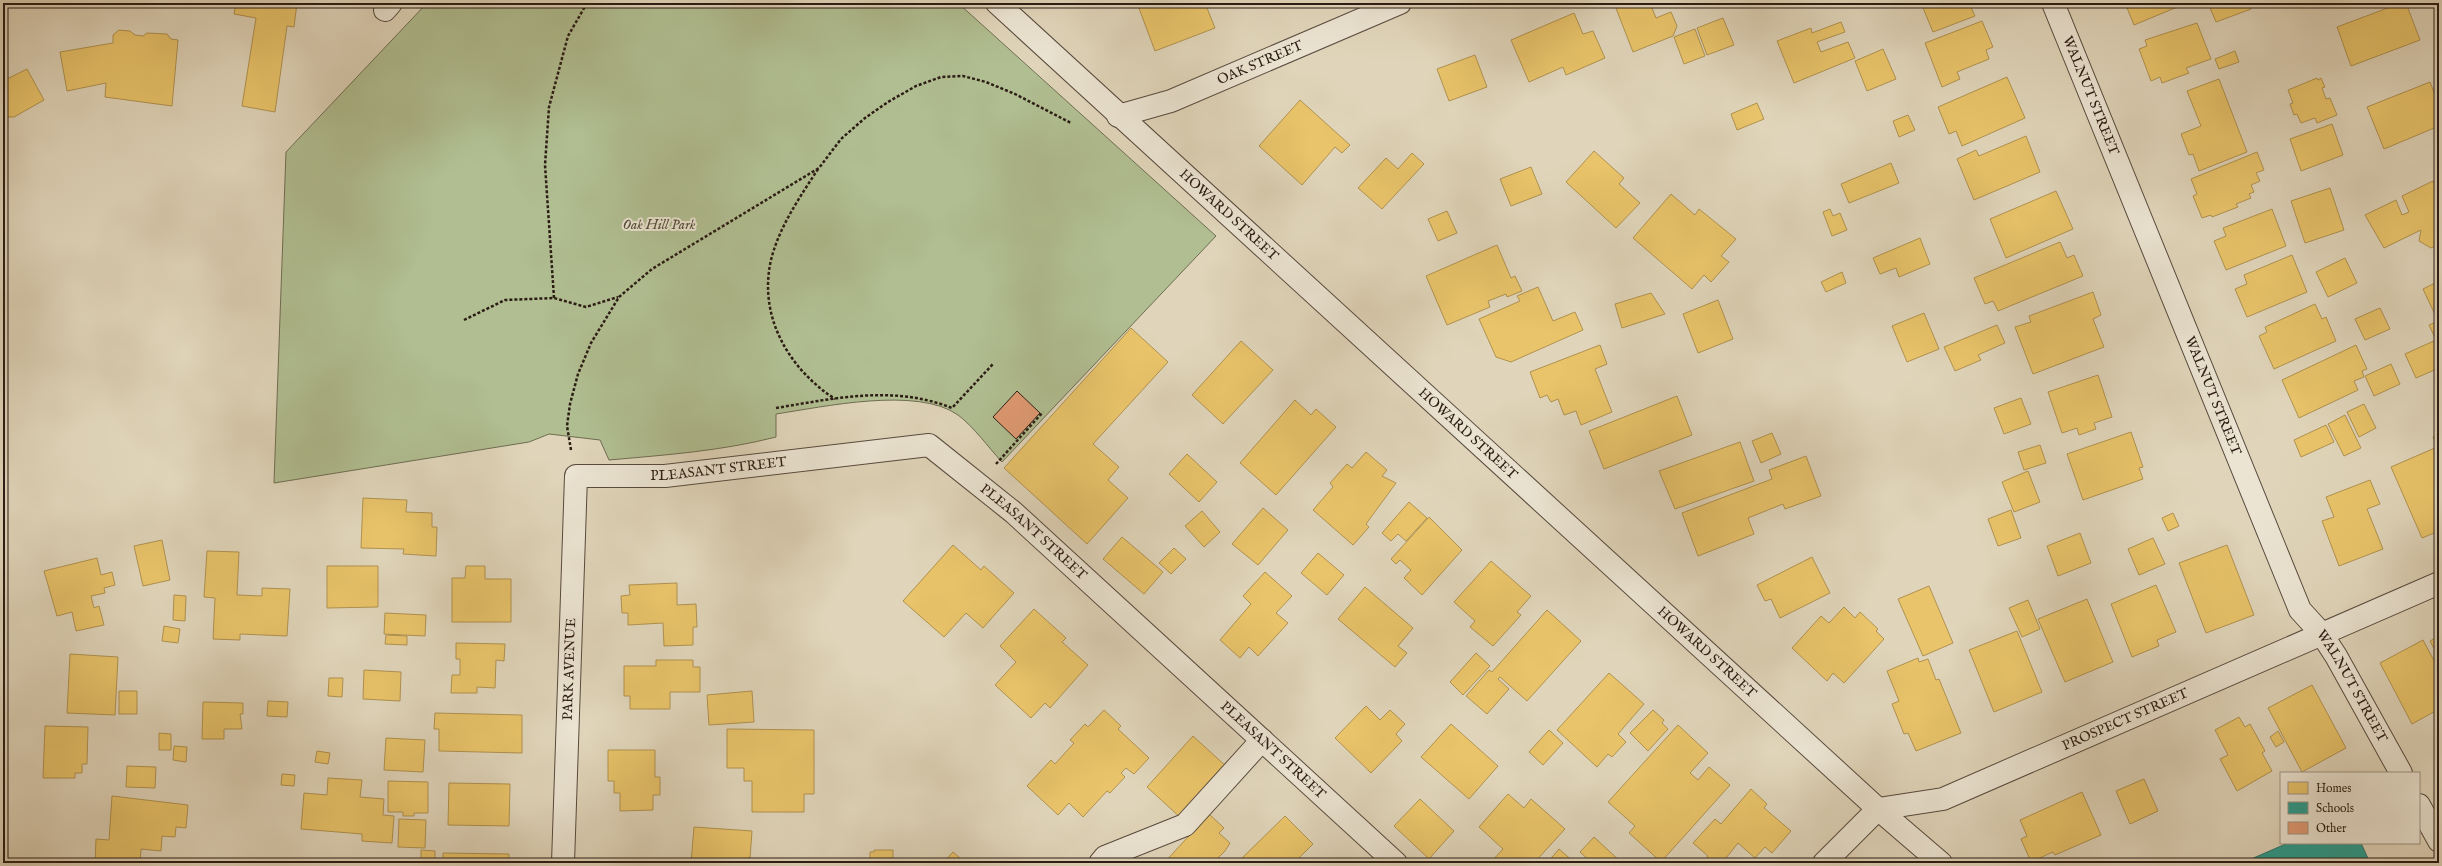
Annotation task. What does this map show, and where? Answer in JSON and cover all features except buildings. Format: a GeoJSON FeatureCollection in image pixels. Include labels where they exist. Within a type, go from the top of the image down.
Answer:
{"type":"FeatureCollection","features":[{"type":"Feature","properties":{"kind":"street","name":"HOWARD STREET"},"geometry":{"type":"LineString","coordinates":[[997,3],[1087,83],[1118,116],[1878,809],[1941,863]]}},
{"type":"Feature","properties":{"kind":"street","name":"OAK STREET"},"geometry":{"type":"LineString","coordinates":[[1118,116],[1171,101],[1400,3]]}},
{"type":"Feature","properties":{"kind":"street","name":"WALNUT STREET"},"geometry":{"type":"LineString","coordinates":[[2053,3],[2300,610],[2322,633],[2400,772]]}},
{"type":"Feature","properties":{"kind":"street","name":"PLEASANT STREET"},"geometry":{"type":"LineString","coordinates":[[576,476],[665,476],[929,445],[1013,512],[1396,863]]}},
{"type":"Feature","properties":{"kind":"street","name":"PARK AVENUE"},"geometry":{"type":"LineString","coordinates":[[563,863],[576,476]]}},
{"type":"Feature","properties":{"kind":"street","name":"PROSPECT STREET"},"geometry":{"type":"LineString","coordinates":[[1878,809],[1943,799],[2439,583]]}},
{"type":"Feature","properties":{"kind":"street"},"geometry":{"type":"LineString","coordinates":[[1100,863],[1105,857],[1185,825],[1262,740]]}},
{"type":"Feature","properties":{"kind":"street"},"geometry":{"type":"LineString","coordinates":[[2420,807],[2439,841]]}},
{"type":"Feature","properties":{"kind":"street"},"geometry":{"type":"LineString","coordinates":[[1824,863],[1878,809]]}},
{"type":"Feature","properties":{"kind":"path"},"geometry":{"type":"LineString","coordinates":[[554,298],[545,165],[549,107],[568,36],[587,3]]}},
{"type":"Feature","properties":{"kind":"path"},"geometry":{"type":"LineString","coordinates":[[835,399],[817,387],[799,370],[792,359],[774,325],[769,302],[768,282],[771,260],[778,239],[790,215],[819,168],[841,140],[865,118],[916,86],[941,77],[963,76],[986,82],[1071,123]]}},
{"type":"Feature","properties":{"kind":"path"},"geometry":{"type":"LineString","coordinates":[[576,476],[567,426],[570,404],[578,374],[591,343],[618,297],[652,269],[819,168]]}},
{"type":"Feature","properties":{"kind":"path"},"geometry":{"type":"LineString","coordinates":[[464,320],[505,300],[554,298],[586,306],[618,297]]}},
{"type":"Feature","properties":{"kind":"path"},"geometry":{"type":"LineString","coordinates":[[776,408],[835,399],[878,395],[904,395],[933,400],[952,408],[992,364]]}},
{"type":"Feature","properties":{"kind":"path"},"geometry":{"type":"LineString","coordinates":[[994,466],[1043,412]]}},
{"type":"Feature","properties":{"kind":"green space","name":"Oak Hill Park"},"geometry":{"type":"Polygon","coordinates":[[[427,3],[958,3],[1216,236],[1002,462],[975,431],[958,415],[940,406],[895,400],[843,404],[776,414],[776,437],[714,449],[609,460],[600,440],[549,434],[529,442],[274,483],[286,152],[427,3]]]}}]}
